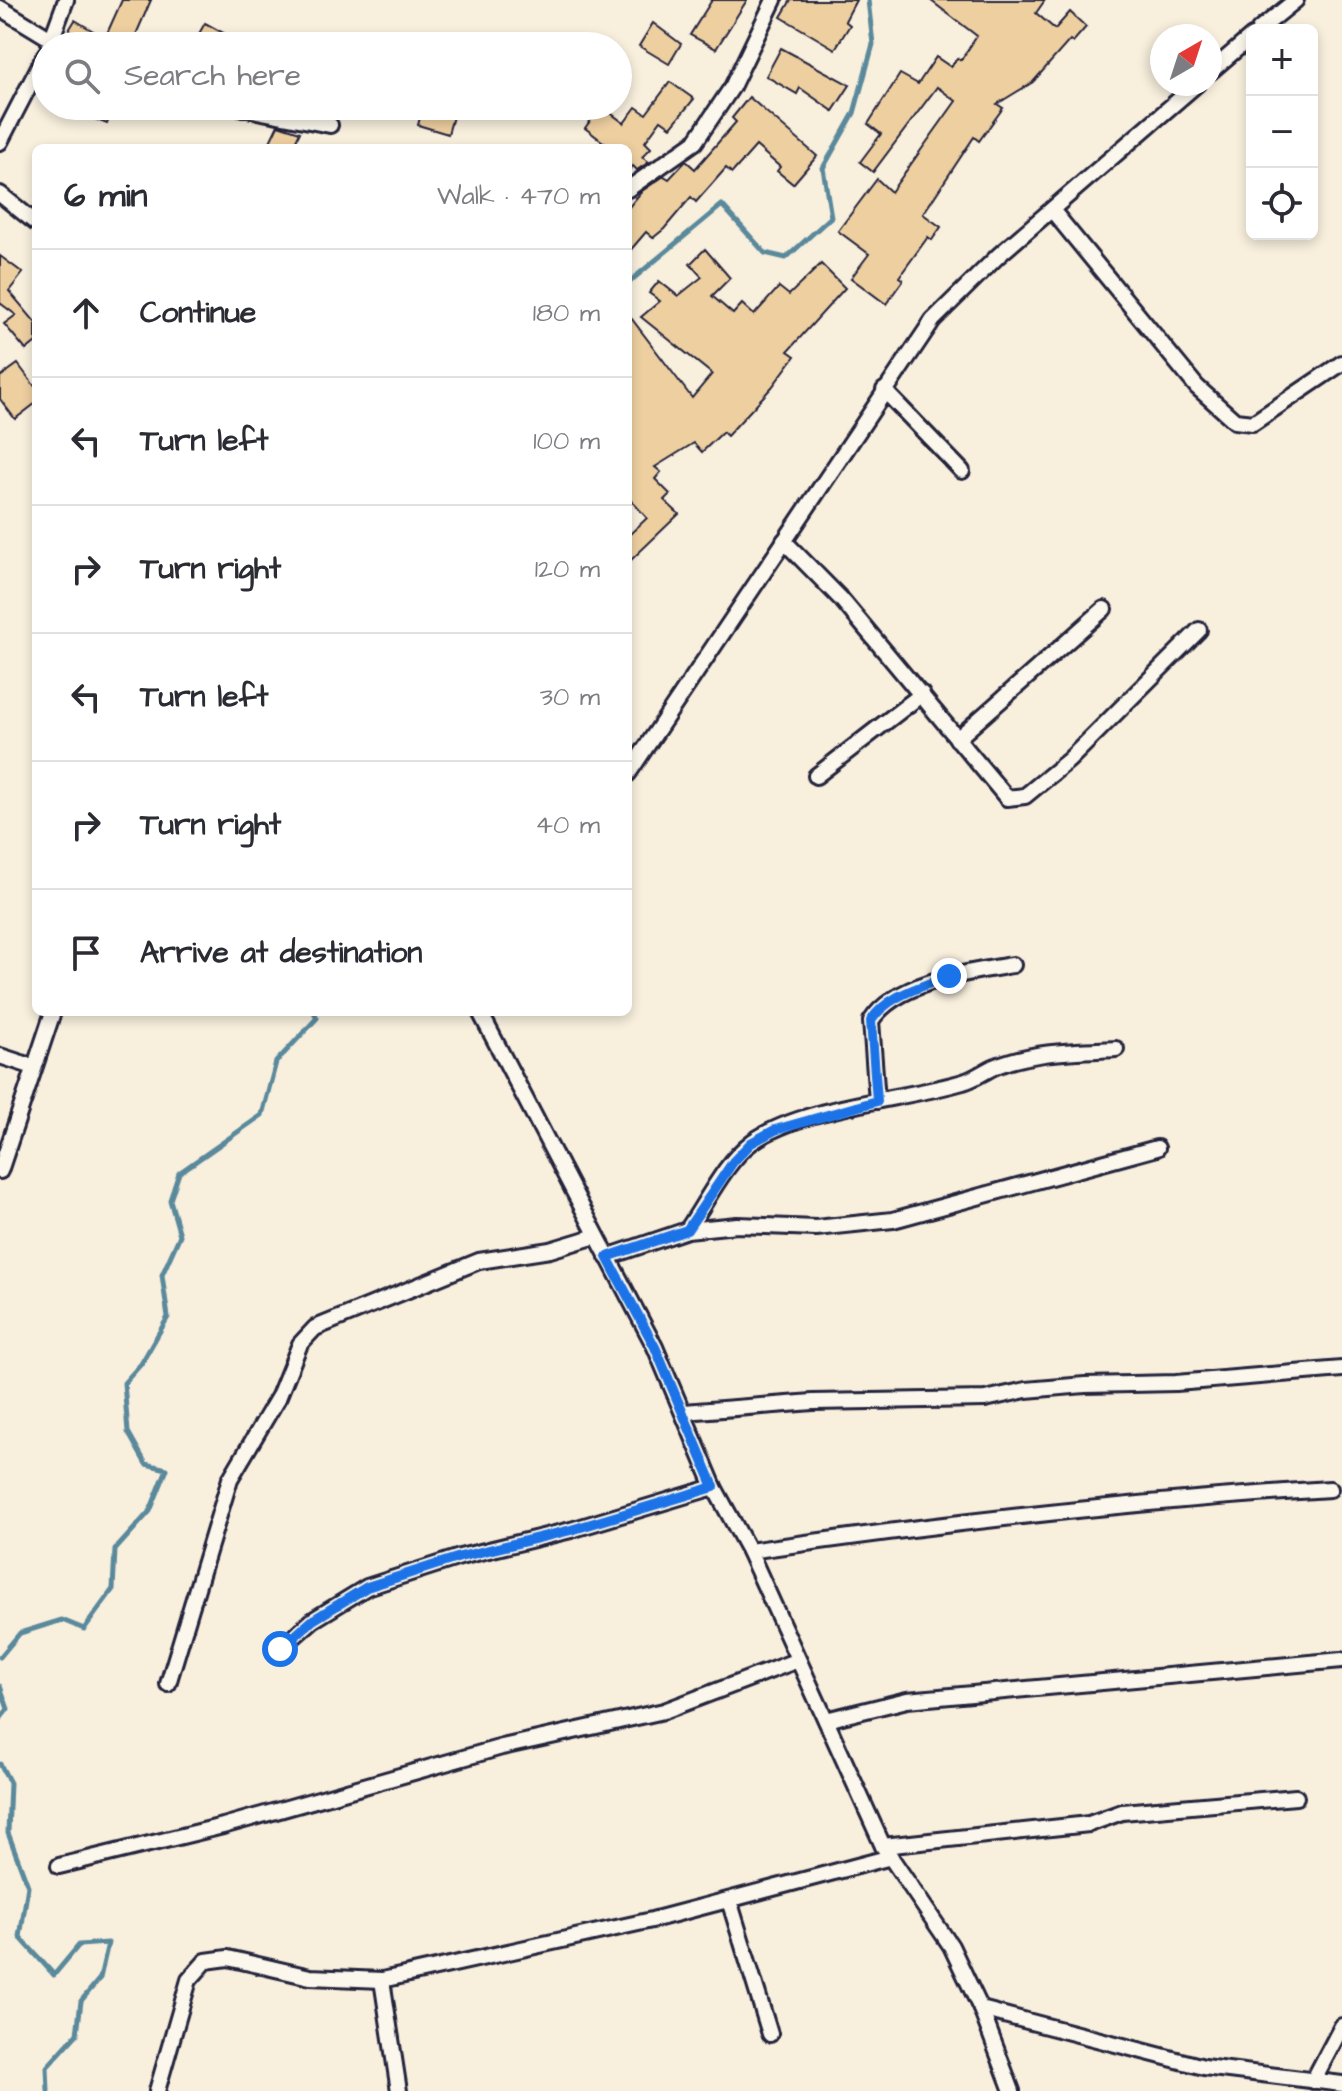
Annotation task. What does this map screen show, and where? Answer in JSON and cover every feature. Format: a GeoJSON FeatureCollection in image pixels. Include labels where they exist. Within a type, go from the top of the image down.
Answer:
{"type":"FeatureCollection","features":[{"type":"Feature","properties":{"kind":"street"},"geometry":{"type":"LineString","coordinates":[[54,32],[66,0]]}},
{"type":"Feature","properties":{"kind":"street"},"geometry":{"type":"LineString","coordinates":[[632,186],[695,142],[732,87],[774,0]]}},
{"type":"Feature","properties":{"kind":"street"},"geometry":{"type":"LineString","coordinates":[[1265,24],[1289,2]]}},
{"type":"Feature","properties":{"kind":"street"},"geometry":{"type":"LineString","coordinates":[[0,8],[32,33]]}},
{"type":"Feature","properties":{"kind":"street"},"geometry":{"type":"LineString","coordinates":[[1222,62],[1246,41]]}},
{"type":"Feature","properties":{"kind":"street"},"geometry":{"type":"LineString","coordinates":[[0,142],[32,92]]}},
{"type":"Feature","properties":{"kind":"street"},"geometry":{"type":"LineString","coordinates":[[632,768],[933,320],[1052,210],[1183,96]]}},
{"type":"Feature","properties":{"kind":"street"},"geometry":{"type":"LineString","coordinates":[[304,120],[330,125]]}},
{"type":"Feature","properties":{"kind":"street"},"geometry":{"type":"LineString","coordinates":[[0,194],[32,220]]}},
{"type":"Feature","properties":{"kind":"street"},"geometry":{"type":"LineString","coordinates":[[1052,210],[1141,323],[1197,387],[1235,421],[1253,423],[1342,363]]}},
{"type":"Feature","properties":{"kind":"street"},"geometry":{"type":"LineString","coordinates":[[884,390],[962,471]]}},
{"type":"Feature","properties":{"kind":"street"},"geometry":{"type":"LineString","coordinates":[[784,541],[842,600],[1001,794],[1015,799],[1025,796],[1069,760],[1199,630]]}},
{"type":"Feature","properties":{"kind":"street"},"geometry":{"type":"LineString","coordinates":[[957,739],[1104,609]]}},
{"type":"Feature","properties":{"kind":"street"},"geometry":{"type":"LineString","coordinates":[[816,776],[922,694]]}},
{"type":"Feature","properties":{"kind":"street"},"geometry":{"type":"LineString","coordinates":[[877,1101],[871,1021],[878,1010],[895,998],[949,976],[1013,965]]}},
{"type":"Feature","properties":{"kind":"street"},"geometry":{"type":"LineString","coordinates":[[0,1171],[52,1016]]}},
{"type":"Feature","properties":{"kind":"street"},"geometry":{"type":"LineString","coordinates":[[482,1016],[655,1347],[714,1487],[749,1551],[887,1852],[951,1946],[981,2009],[1012,2091]]}},
{"type":"Feature","properties":{"kind":"street"},"geometry":{"type":"LineString","coordinates":[[687,1230],[733,1162],[751,1143],[775,1130],[877,1101],[966,1082],[996,1066],[1048,1052],[1116,1049]]}},
{"type":"Feature","properties":{"kind":"street"},"geometry":{"type":"LineString","coordinates":[[0,1056],[34,1067]]}},
{"type":"Feature","properties":{"kind":"street"},"geometry":{"type":"LineString","coordinates":[[607,1257],[687,1230],[737,1225],[816,1228],[893,1220],[1157,1148]]}},
{"type":"Feature","properties":{"kind":"street"},"geometry":{"type":"LineString","coordinates":[[168,1684],[230,1479],[279,1396],[300,1344],[315,1328],[479,1261],[550,1250],[596,1236]]}},
{"type":"Feature","properties":{"kind":"street"},"geometry":{"type":"LineString","coordinates":[[684,1412],[813,1402],[985,1399],[1026,1390],[1085,1385],[1176,1383],[1342,1369]]}},
{"type":"Feature","properties":{"kind":"street"},"geometry":{"type":"LineString","coordinates":[[280,1649],[313,1620],[367,1587],[460,1557],[571,1530],[714,1487]]}},
{"type":"Feature","properties":{"kind":"street"},"geometry":{"type":"LineString","coordinates":[[749,1551],[950,1522],[1199,1497],[1330,1489]]}},
{"type":"Feature","properties":{"kind":"street"},"geometry":{"type":"LineString","coordinates":[[59,1866],[223,1826],[502,1747],[664,1711],[798,1660]]}},
{"type":"Feature","properties":{"kind":"street"},"geometry":{"type":"LineString","coordinates":[[826,1720],[907,1700],[1342,1660]]}},
{"type":"Feature","properties":{"kind":"street"},"geometry":{"type":"LineString","coordinates":[[157,2091],[189,1980],[206,1961],[228,1958],[310,1977],[382,1980],[652,1920],[887,1852],[1089,1824],[1122,1812],[1296,1797]]}},
{"type":"Feature","properties":{"kind":"street"},"geometry":{"type":"LineString","coordinates":[[729,1900],[770,2034]]}},
{"type":"Feature","properties":{"kind":"street"},"geometry":{"type":"LineString","coordinates":[[382,1980],[399,2091]]}},
{"type":"Feature","properties":{"kind":"street"},"geometry":{"type":"LineString","coordinates":[[981,2009],[1204,2067],[1342,2084]]}},
{"type":"Feature","properties":{"kind":"street"},"geometry":{"type":"LineString","coordinates":[[1313,2081],[1342,2026]]}},
{"type":"Feature","properties":{"kind":"building"},"geometry":{"type":"Polygon","coordinates":[[[122,0],[151,0],[137,32],[108,32],[122,0]]]}},
{"type":"Feature","properties":{"kind":"building"},"geometry":{"type":"Polygon","coordinates":[[[712,0],[747,0],[716,49],[690,35],[712,0]]]}},
{"type":"Feature","properties":{"kind":"building"},"geometry":{"type":"Polygon","coordinates":[[[791,0],[856,0],[845,21],[850,25],[835,49],[781,17],[791,0]]]}},
{"type":"Feature","properties":{"kind":"building"},"geometry":{"type":"Polygon","coordinates":[[[930,0],[1045,0],[1036,13],[1055,29],[1070,12],[1086,27],[1073,42],[1070,40],[1033,82],[997,104],[1003,108],[979,141],[974,137],[923,214],[941,227],[932,240],[928,237],[899,277],[903,280],[886,304],[851,278],[869,254],[838,231],[877,179],[891,192],[956,101],[937,87],[873,172],[860,162],[881,134],[868,124],[900,74],[918,84],[936,57],[951,67],[957,58],[961,60],[977,36],[930,0]]]}},
{"type":"Feature","properties":{"kind":"building"},"geometry":{"type":"Polygon","coordinates":[[[75,20],[95,32],[68,32],[75,20]]]}},
{"type":"Feature","properties":{"kind":"building"},"geometry":{"type":"Polygon","coordinates":[[[205,23],[221,32],[200,32],[205,23]]]}},
{"type":"Feature","properties":{"kind":"building"},"geometry":{"type":"Polygon","coordinates":[[[653,23],[681,44],[669,64],[639,46],[653,23]]]}},
{"type":"Feature","properties":{"kind":"building"},"geometry":{"type":"Polygon","coordinates":[[[781,48],[850,85],[833,111],[800,88],[797,94],[766,76],[781,48]]]}},
{"type":"Feature","properties":{"kind":"building"},"geometry":{"type":"Polygon","coordinates":[[[670,82],[694,99],[671,127],[661,120],[645,142],[651,148],[642,157],[649,162],[637,170],[632,167],[632,144],[606,144],[585,128],[591,120],[620,120],[624,123],[632,120],[636,107],[646,114],[670,82]]]}},
{"type":"Feature","properties":{"kind":"building"},"geometry":{"type":"Polygon","coordinates":[[[749,97],[817,156],[793,184],[777,171],[780,167],[756,146],[732,173],[726,168],[696,202],[691,197],[664,229],[653,238],[646,232],[632,248],[632,203],[642,191],[664,176],[669,179],[686,161],[695,169],[736,122],[732,118],[749,97]]]}},
{"type":"Feature","properties":{"kind":"building"},"geometry":{"type":"Polygon","coordinates":[[[419,120],[452,120],[448,134],[418,125],[419,120]]]}},
{"type":"Feature","properties":{"kind":"building"},"geometry":{"type":"Polygon","coordinates":[[[278,125],[300,132],[294,144],[269,144],[278,125]]]}},
{"type":"Feature","properties":{"kind":"building"},"geometry":{"type":"Polygon","coordinates":[[[705,249],[730,278],[712,296],[733,314],[742,304],[754,315],[779,287],[789,295],[821,264],[845,288],[788,351],[795,356],[772,387],[727,436],[723,432],[702,452],[694,443],[655,467],[661,472],[655,479],[670,494],[664,500],[679,514],[632,559],[632,532],[647,518],[632,501],[632,319],[692,398],[712,374],[641,317],[660,301],[649,293],[659,281],[678,296],[702,277],[690,264],[705,249]]]}},
{"type":"Feature","properties":{"kind":"building"},"geometry":{"type":"Polygon","coordinates":[[[0,256],[23,273],[9,291],[32,318],[32,345],[26,350],[4,324],[16,315],[0,303],[0,256]]]}},
{"type":"Feature","properties":{"kind":"building"},"geometry":{"type":"Polygon","coordinates":[[[18,364],[32,383],[32,406],[15,419],[0,399],[0,377],[18,364]]]}},
{"type":"Feature","properties":{"kind":"waterway"},"geometry":{"type":"LineString","coordinates":[[632,280],[722,205],[765,253],[786,258],[831,217],[823,168],[854,113],[873,44],[868,0]]}},
{"type":"Feature","properties":{"kind":"waterway"},"geometry":{"type":"LineString","coordinates":[[0,1657],[20,1633],[62,1620],[84,1629],[113,1589],[115,1550],[150,1511],[167,1469],[146,1464],[128,1432],[124,1383],[141,1364],[168,1317],[162,1275],[180,1235],[170,1200],[179,1173],[262,1115],[276,1062],[316,1016]]}},
{"type":"Feature","properties":{"kind":"waterway"},"geometry":{"type":"LineString","coordinates":[[0,1686],[8,1709],[0,1719]]}},
{"type":"Feature","properties":{"kind":"waterway"},"geometry":{"type":"LineString","coordinates":[[0,1764],[10,1783],[8,1833],[28,1886],[20,1937],[54,1975],[79,1945],[108,1943],[100,1978],[81,2001],[77,2034],[47,2067],[48,2091]]}},
{"type":"Feature","properties":{"kind":"route"},"geometry":{"type":"LineString","coordinates":[[280,1649],[313,1620],[367,1587],[460,1557],[571,1530],[714,1487],[655,1347],[607,1257],[687,1230],[733,1162],[751,1143],[775,1130],[877,1101],[871,1021],[878,1010],[895,998],[949,976]]}}]}
